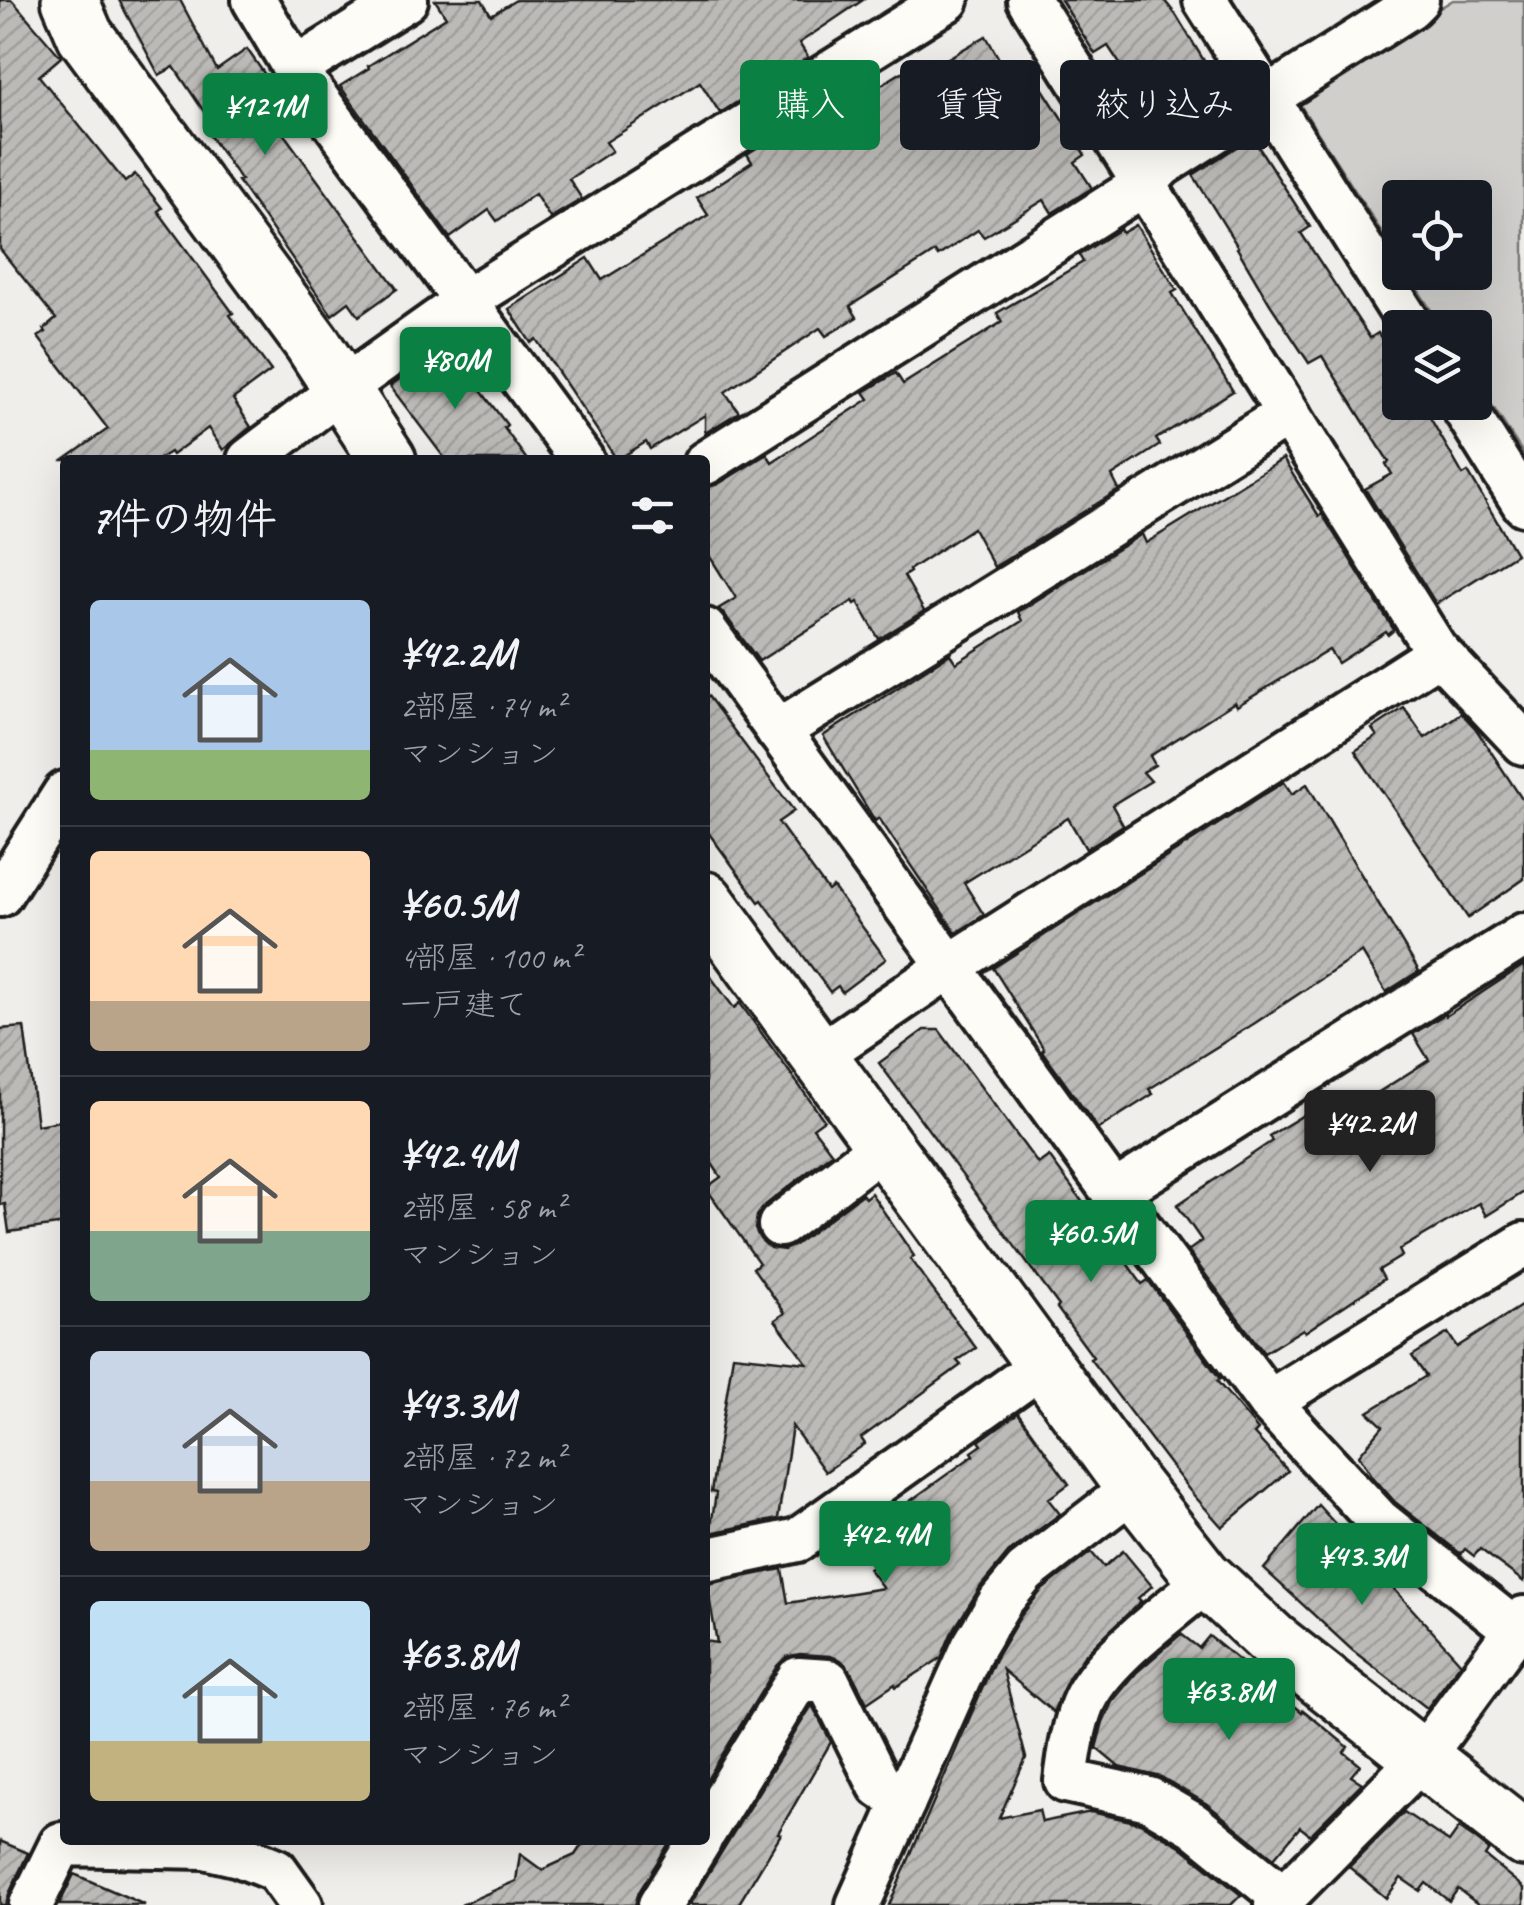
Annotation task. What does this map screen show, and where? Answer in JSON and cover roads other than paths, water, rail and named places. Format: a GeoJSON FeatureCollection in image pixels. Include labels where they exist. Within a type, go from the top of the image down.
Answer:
{"type":"FeatureCollection","features":[{"type":"Feature","properties":{"kind":"street"},"geometry":{"type":"LineString","coordinates":[[70,0],[85,35],[301,328],[385,455]]}},
{"type":"Feature","properties":{"kind":"street"},"geometry":{"type":"LineString","coordinates":[[254,0],[295,69],[578,455]]}},
{"type":"Feature","properties":{"kind":"street"},"geometry":{"type":"LineString","coordinates":[[295,69],[406,0]]}},
{"type":"Feature","properties":{"kind":"street"},"geometry":{"type":"LineString","coordinates":[[256,455],[467,300],[947,0]]}},
{"type":"Feature","properties":{"kind":"street"},"geometry":{"type":"LineString","coordinates":[[1029,0],[1439,653],[1524,742]]}},
{"type":"Feature","properties":{"kind":"street"},"geometry":{"type":"LineString","coordinates":[[1205,0],[1243,60]]}},
{"type":"Feature","properties":{"kind":"street"},"geometry":{"type":"LineString","coordinates":[[1270,98],[1417,0]]}},
{"type":"Feature","properties":{"kind":"street"},"geometry":{"type":"LineString","coordinates":[[1270,102],[1401,310]]}},
{"type":"Feature","properties":{"kind":"street"},"geometry":{"type":"LineString","coordinates":[[710,460],[1144,184],[1162,165],[1186,150]]}},
{"type":"Feature","properties":{"kind":"street"},"geometry":{"type":"LineString","coordinates":[[778,731],[1288,414]]}},
{"type":"Feature","properties":{"kind":"street"},"geometry":{"type":"LineString","coordinates":[[1471,420],[1524,504]]}},
{"type":"Feature","properties":{"kind":"street"},"geometry":{"type":"LineString","coordinates":[[710,637],[1269,1402],[1378,1520],[1519,1624],[1422,1758],[1280,1902],[1194,1825],[1149,1800],[1066,1780],[1083,1703],[1105,1668],[1207,1580]]}},
{"type":"Feature","properties":{"kind":"street"},"geometry":{"type":"LineString","coordinates":[[818,1056],[950,966],[1439,653]]}},
{"type":"Feature","properties":{"kind":"street"},"geometry":{"type":"LineString","coordinates":[[0,895],[60,801]]}},
{"type":"Feature","properties":{"kind":"street"},"geometry":{"type":"LineString","coordinates":[[710,914],[1134,1488],[1207,1580],[1273,1641],[1524,1838]]}},
{"type":"Feature","properties":{"kind":"street"},"geometry":{"type":"LineString","coordinates":[[1114,1194],[1524,935]]}},
{"type":"Feature","properties":{"kind":"street"},"geometry":{"type":"LineString","coordinates":[[780,1225],[884,1145]]}},
{"type":"Feature","properties":{"kind":"street"},"geometry":{"type":"LineString","coordinates":[[1269,1402],[1524,1244]]}},
{"type":"Feature","properties":{"kind":"street"},"geometry":{"type":"LineString","coordinates":[[710,1559],[798,1540],[1044,1364]]}},
{"type":"Feature","properties":{"kind":"street"},"geometry":{"type":"LineString","coordinates":[[858,1905],[973,1648],[1000,1602],[1025,1572],[1134,1488]]}},
{"type":"Feature","properties":{"kind":"street"},"geometry":{"type":"LineString","coordinates":[[710,1823],[798,1679],[828,1681],[880,1786],[904,1802]]}},
{"type":"Feature","properties":{"kind":"street"},"geometry":{"type":"LineString","coordinates":[[31,1905],[61,1845]]}},
{"type":"Feature","properties":{"kind":"street"},"geometry":{"type":"LineString","coordinates":[[110,1845],[205,1847],[239,1856],[279,1855],[302,1905]]}},
{"type":"Feature","properties":{"kind":"street"},"geometry":{"type":"LineString","coordinates":[[660,1905],[697,1845]]}}]}
